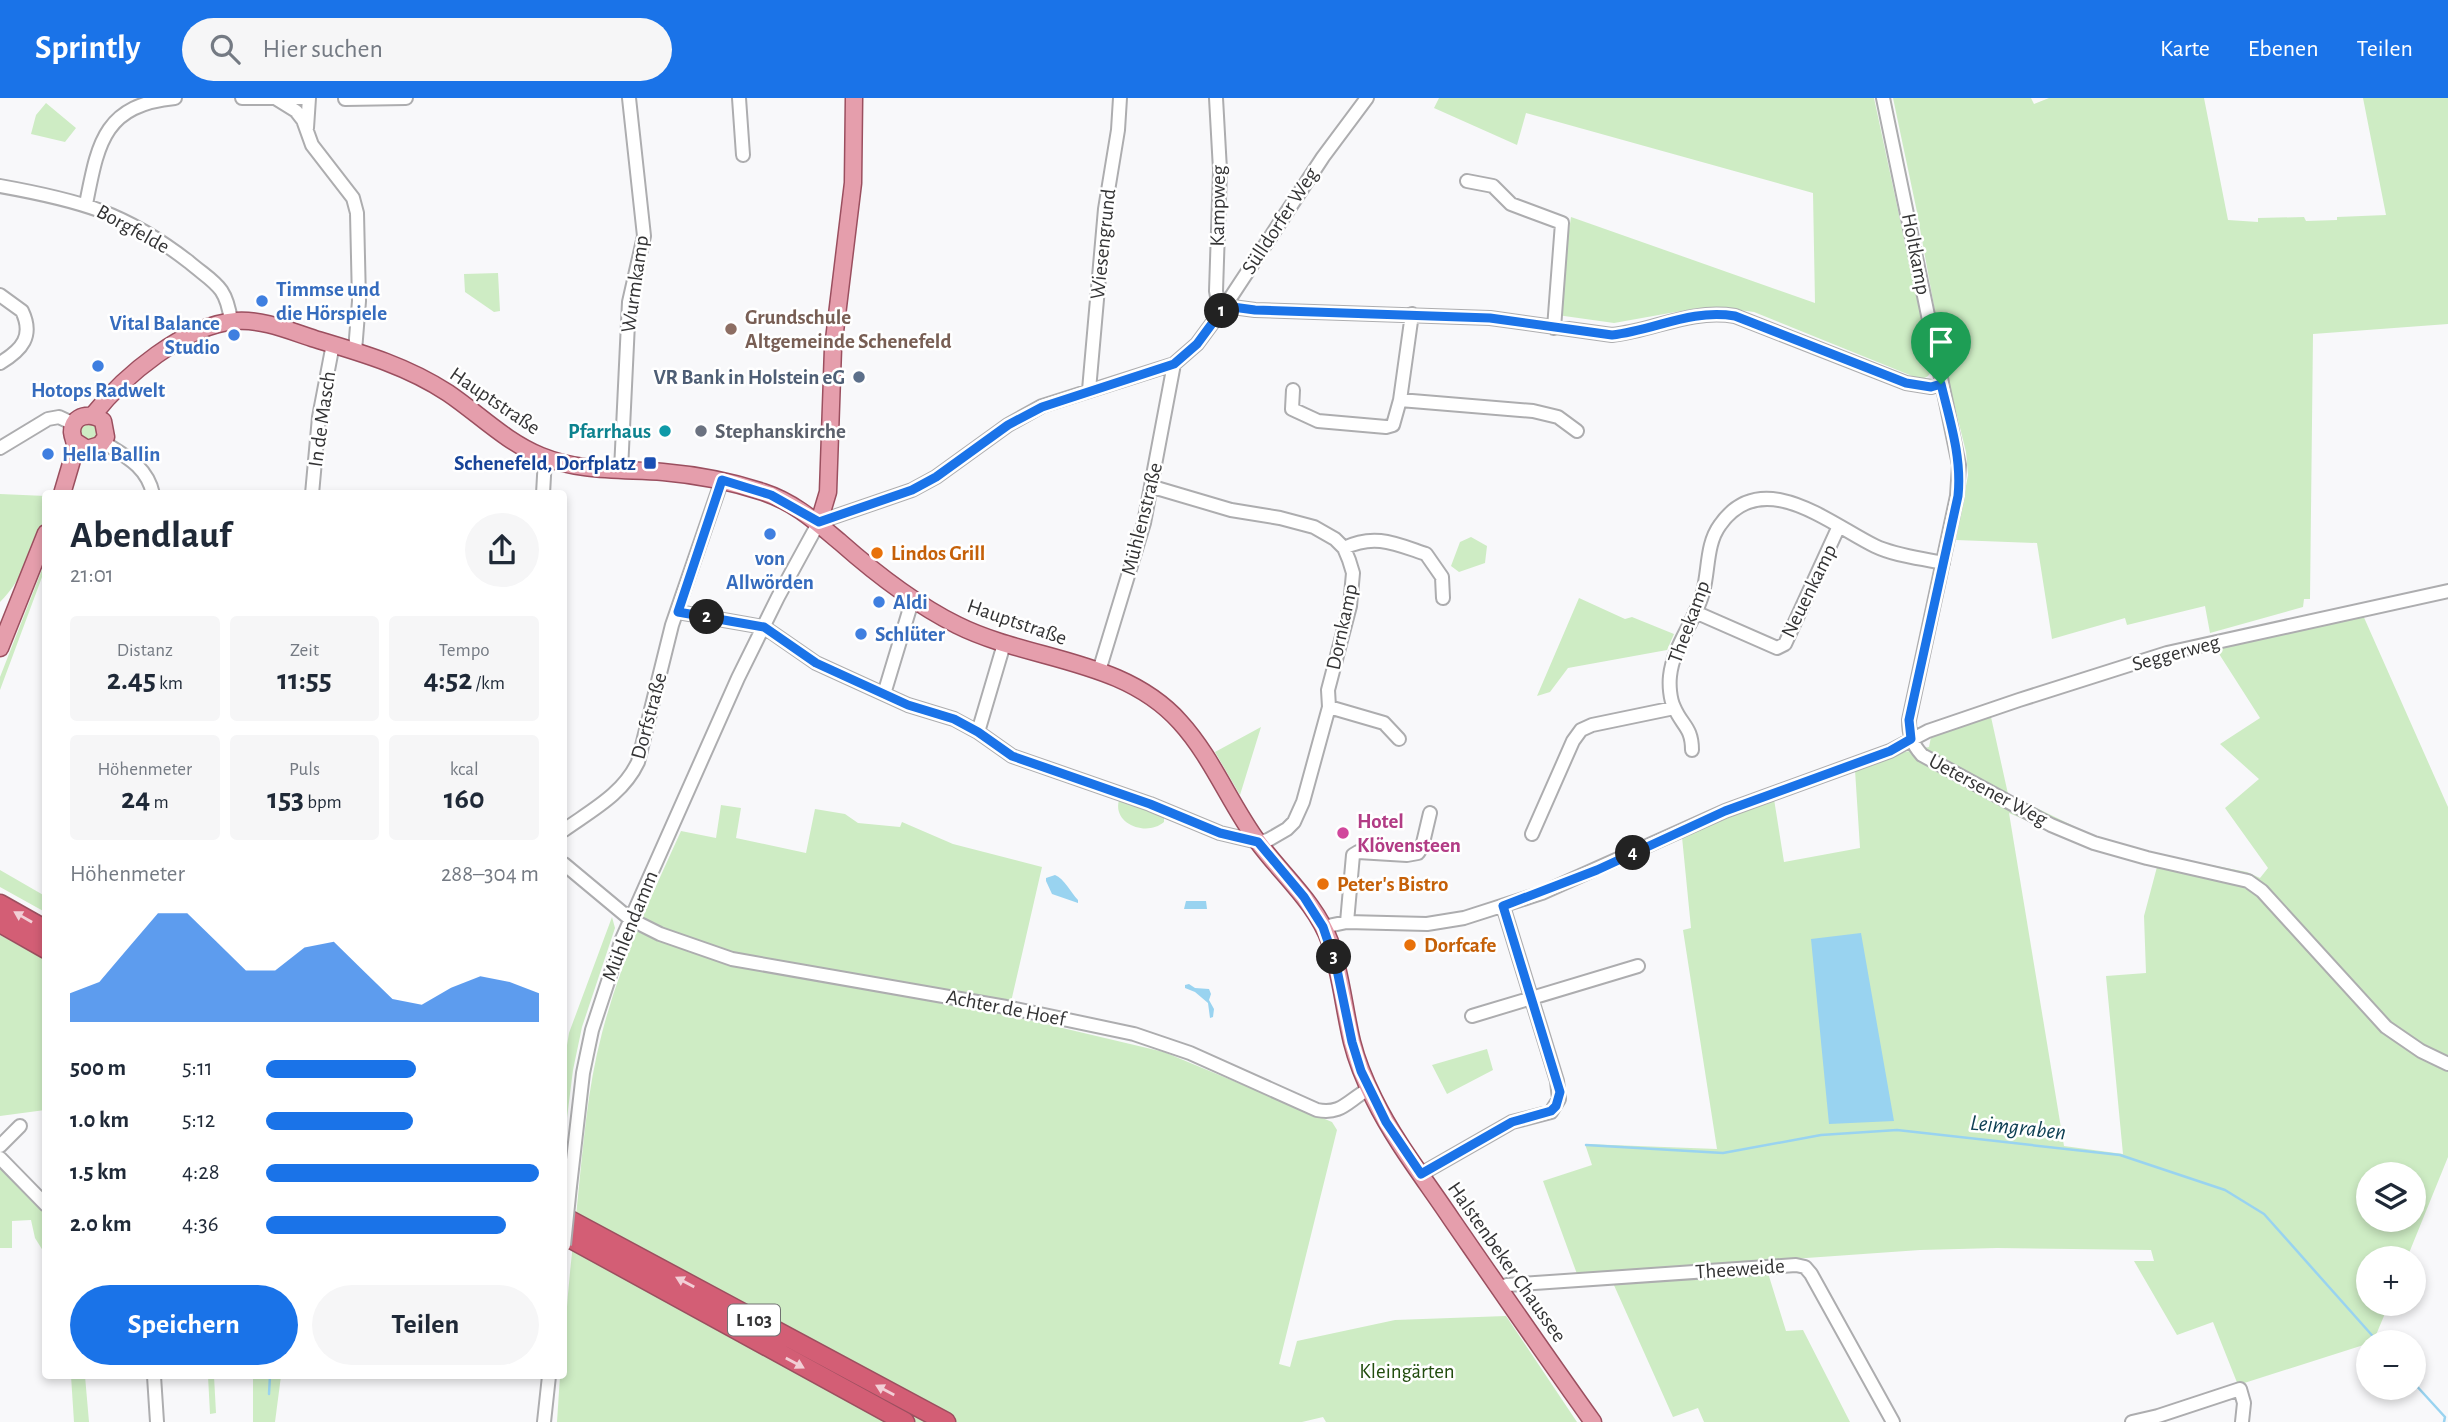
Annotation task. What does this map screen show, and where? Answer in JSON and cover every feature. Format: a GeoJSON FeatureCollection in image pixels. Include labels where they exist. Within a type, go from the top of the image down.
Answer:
{"type":"FeatureCollection","features":[{"type":"Feature","properties":{"kind":"highway"},"geometry":{"type":"LineString","coordinates":[[0,904],[42,928]]}},
{"type":"Feature","properties":{"kind":"highway"},"geometry":{"type":"LineString","coordinates":[[0,923],[42,947]]}},
{"type":"Feature","properties":{"kind":"highway","name":"L 103"},"geometry":{"type":"LineString","coordinates":[[567,1219],[946,1422]]}},
{"type":"Feature","properties":{"kind":"highway","name":"L 103"},"geometry":{"type":"LineString","coordinates":[[567,1237],[905,1422]]}},
{"type":"Feature","properties":{"kind":"main road"},"geometry":{"type":"LineString","coordinates":[[819,522],[828,492],[833,348],[854,175],[854,98]]}},
{"type":"Feature","properties":{"kind":"main road","name":"Hauptstraße"},"geometry":{"type":"LineString","coordinates":[[74,424],[83,416],[98,418],[108,395],[169,347],[197,332],[231,321],[248,321],[278,327],[355,351],[425,379],[514,442],[545,458],[583,467],[661,472],[722,480],[771,495],[819,522],[837,540],[913,598],[961,627],[1004,644],[1099,671],[1154,698],[1190,733],[1258,842],[1304,897],[1323,927]]}},
{"type":"Feature","properties":{"kind":"main road"},"geometry":{"type":"LineString","coordinates":[[74,424],[72,435],[82,445],[96,448],[103,442],[106,431],[98,418]]}},
{"type":"Feature","properties":{"kind":"main road"},"geometry":{"type":"LineString","coordinates":[[63,490],[82,445]]}},
{"type":"Feature","properties":{"kind":"main road"},"geometry":{"type":"LineString","coordinates":[[0,648],[42,543]]}},
{"type":"Feature","properties":{"kind":"main road"},"geometry":{"type":"LineString","coordinates":[[0,611],[24,586]]}},
{"type":"Feature","properties":{"kind":"main road","name":"Halstenbeker Chaussee"},"geometry":{"type":"LineString","coordinates":[[1323,927],[1336,965],[1352,1042],[1369,1089],[1386,1122],[1593,1422]]}},
{"type":"Feature","properties":{"kind":"street"},"geometry":{"type":"LineString","coordinates":[[86,204],[97,148],[104,135],[137,106],[175,98]]}},
{"type":"Feature","properties":{"kind":"street"},"geometry":{"type":"LineString","coordinates":[[242,98],[309,98],[306,132]]}},
{"type":"Feature","properties":{"kind":"street"},"geometry":{"type":"LineString","coordinates":[[275,98],[296,111],[303,120],[312,145],[353,198],[357,213],[359,301],[355,351]]}},
{"type":"Feature","properties":{"kind":"street"},"geometry":{"type":"LineString","coordinates":[[345,99],[406,98]]}},
{"type":"Feature","properties":{"kind":"street","name":"Wurmkamp"},"geometry":{"type":"LineString","coordinates":[[621,470],[628,314],[643,236],[629,98]]}},
{"type":"Feature","properties":{"kind":"street"},"geometry":{"type":"LineString","coordinates":[[739,98],[743,155]]}},
{"type":"Feature","properties":{"kind":"street","name":"Wiesengrund"},"geometry":{"type":"LineString","coordinates":[[1089,390],[1105,209],[1118,130],[1120,98]]}},
{"type":"Feature","properties":{"kind":"street","name":"Kampweg"},"geometry":{"type":"LineString","coordinates":[[1216,98],[1220,170],[1216,291],[1223,309]]}},
{"type":"Feature","properties":{"kind":"street","name":"Sülldorfer Weg"},"geometry":{"type":"LineString","coordinates":[[819,522],[912,490],[936,477],[1008,425],[1042,407],[1174,364],[1197,344],[1223,309],[1323,156],[1367,98]]}},
{"type":"Feature","properties":{"kind":"street","name":"Holtkamp"},"geometry":{"type":"LineString","coordinates":[[1883,98],[1959,465],[1959,480],[1909,720],[1911,739]]}},
{"type":"Feature","properties":{"kind":"street"},"geometry":{"type":"LineString","coordinates":[[1467,181],[1493,186],[1511,204],[1562,223],[1554,328]]}},
{"type":"Feature","properties":{"kind":"street","name":"Borgfelde"},"geometry":{"type":"LineString","coordinates":[[0,186],[86,204],[153,236],[219,286],[225,295],[231,321]]}},
{"type":"Feature","properties":{"kind":"street"},"geometry":{"type":"LineString","coordinates":[[0,295],[22,311],[27,326],[26,339],[21,348],[0,363]]}},
{"type":"Feature","properties":{"kind":"street"},"geometry":{"type":"LineString","coordinates":[[1223,309],[1490,318],[1612,335],[1633,333],[1699,314],[1726,315],[1735,316],[1906,383],[1931,387],[1941,384]]}},
{"type":"Feature","properties":{"kind":"street"},"geometry":{"type":"LineString","coordinates":[[1293,390],[1292,409],[1318,421],[1386,427],[1393,425],[1400,400],[1412,314]]}},
{"type":"Feature","properties":{"kind":"street","name":"In de Masch"},"geometry":{"type":"LineString","coordinates":[[312,490],[319,417],[333,344]]}},
{"type":"Feature","properties":{"kind":"street","name":"Mühlenstraße"},"geometry":{"type":"LineString","coordinates":[[1099,671],[1153,487],[1174,364]]}},
{"type":"Feature","properties":{"kind":"street"},"geometry":{"type":"LineString","coordinates":[[1400,400],[1533,411],[1558,417],[1577,431]]}},
{"type":"Feature","properties":{"kind":"street"},"geometry":{"type":"LineString","coordinates":[[0,448],[48,419],[59,417],[74,424]]}},
{"type":"Feature","properties":{"kind":"street"},"geometry":{"type":"LineString","coordinates":[[103,442],[139,465],[152,490]]}},
{"type":"Feature","properties":{"kind":"street"},"geometry":{"type":"LineString","coordinates":[[543,490],[545,458]]}},
{"type":"Feature","properties":{"kind":"street","name":"Dorfstraße"},"geometry":{"type":"LineString","coordinates":[[567,828],[618,791],[634,771],[643,747],[672,625],[722,480]]}},
{"type":"Feature","properties":{"kind":"street"},"geometry":{"type":"LineString","coordinates":[[1153,487],[1231,510],[1300,522],[1325,532],[1344,548],[1366,539],[1426,554],[1442,577],[1443,598]]}},
{"type":"Feature","properties":{"kind":"street","name":"Theekamp"},"geometry":{"type":"LineString","coordinates":[[1692,750],[1689,728],[1674,708],[1670,674],[1702,595],[1712,540],[1719,526],[1730,514],[1757,499],[1783,500],[1804,507],[1888,551],[1942,563]]}},
{"type":"Feature","properties":{"kind":"street","name":"Mühlendamm"},"geometry":{"type":"LineString","coordinates":[[567,1216],[581,1084],[592,1030],[630,919],[738,678],[819,522]]}},
{"type":"Feature","properties":{"kind":"street","name":"Neuenkamp"},"geometry":{"type":"LineString","coordinates":[[1695,612],[1777,648],[1785,644],[1839,526]]}},
{"type":"Feature","properties":{"kind":"street","name":"Dornkamp"},"geometry":{"type":"LineString","coordinates":[[1258,842],[1279,835],[1294,821],[1303,802],[1329,707],[1328,690],[1353,588],[1353,573],[1344,548]]}},
{"type":"Feature","properties":{"kind":"street","name":"Seggerweg"},"geometry":{"type":"LineString","coordinates":[[1911,739],[2019,700],[2167,653],[2448,591]]}},
{"type":"Feature","properties":{"kind":"street"},"geometry":{"type":"LineString","coordinates":[[884,694],[913,598]]}},
{"type":"Feature","properties":{"kind":"street"},"geometry":{"type":"LineString","coordinates":[[678,612],[764,627],[816,663],[908,705],[954,719],[1012,756],[1150,804],[1220,833],[1258,842]]}},
{"type":"Feature","properties":{"kind":"street"},"geometry":{"type":"LineString","coordinates":[[978,732],[1004,644]]}},
{"type":"Feature","properties":{"kind":"street"},"geometry":{"type":"LineString","coordinates":[[1329,707],[1384,723],[1399,739]]}},
{"type":"Feature","properties":{"kind":"street"},"geometry":{"type":"LineString","coordinates":[[1532,834],[1573,741],[1581,730],[1592,725],[1674,708]]}},
{"type":"Feature","properties":{"kind":"street","name":"Uetersener Weg"},"geometry":{"type":"LineString","coordinates":[[1323,927],[1347,922],[1447,922],[1503,906],[1597,870],[1725,811],[1890,751],[1911,739],[1922,755],[2052,825],[2094,843],[2248,881],[2262,891],[2386,1027],[2421,1051],[2448,1064]]}},
{"type":"Feature","properties":{"kind":"street"},"geometry":{"type":"LineString","coordinates":[[1347,922],[1353,855],[1358,852],[1407,855],[1418,853],[1422,847],[1430,813]]}},
{"type":"Feature","properties":{"kind":"street"},"geometry":{"type":"LineString","coordinates":[[567,866],[630,919]]}},
{"type":"Feature","properties":{"kind":"street"},"geometry":{"type":"LineString","coordinates":[[1421,1174],[1512,1122],[1544,1114],[1556,1106],[1560,1092],[1503,906]]}},
{"type":"Feature","properties":{"kind":"street","name":"Achter de Hoef"},"geometry":{"type":"LineString","coordinates":[[630,919],[660,934],[732,959],[1006,1007],[1134,1034],[1190,1053],[1317,1111],[1330,1113],[1339,1110],[1369,1089]]}},
{"type":"Feature","properties":{"kind":"street"},"geometry":{"type":"LineString","coordinates":[[1472,1016],[1637,966]]}},
{"type":"Feature","properties":{"kind":"street"},"geometry":{"type":"LineString","coordinates":[[0,1146],[20,1126]]}},
{"type":"Feature","properties":{"kind":"street"},"geometry":{"type":"LineString","coordinates":[[0,1158],[42,1201]]}},
{"type":"Feature","properties":{"kind":"street","name":"Theeweide"},"geometry":{"type":"LineString","coordinates":[[1498,1288],[1507,1285],[1782,1266],[1805,1267],[1894,1422]]}},
{"type":"Feature","properties":{"kind":"street"},"geometry":{"type":"LineString","coordinates":[[154,1379],[157,1422]]}},
{"type":"Feature","properties":{"kind":"street"},"geometry":{"type":"LineString","coordinates":[[544,1422],[549,1379]]}},
{"type":"Feature","properties":{"kind":"street"},"geometry":{"type":"LineString","coordinates":[[2132,1422],[2240,1389],[2244,1403],[2242,1422]]}},
{"type":"Feature","properties":{"kind":"green space"},"geometry":{"type":"Polygon","coordinates":[[[1439,98],[1874,98],[1932,369],[1930,374],[1925,378],[1917,378],[1754,312],[1698,308],[1614,323],[1557,315],[1571,217],[1815,303],[1813,193],[1526,113],[1517,145],[1434,108],[1439,98]]]}},
{"type":"Feature","properties":{"kind":"green space"},"geometry":{"type":"Polygon","coordinates":[[[1893,98],[2031,98],[2034,104],[2049,98],[2204,98],[2228,220],[2258,222],[2258,218],[2304,217],[2306,221],[2386,215],[2363,98],[2448,98],[2448,324],[2313,334],[2310,599],[2304,599],[2303,607],[2210,633],[2205,606],[2127,625],[2125,618],[2052,639],[2037,543],[1956,540],[1968,475],[1966,452],[1945,367],[1893,98]]]}},
{"type":"Feature","properties":{"kind":"green space"},"geometry":{"type":"Polygon","coordinates":[[[46,103],[76,128],[65,142],[31,134],[36,115],[46,103]]]}},
{"type":"Feature","properties":{"kind":"green space"},"geometry":{"type":"Polygon","coordinates":[[[498,273],[500,311],[494,312],[465,292],[464,274],[498,273]]]}},
{"type":"Feature","properties":{"kind":"green space"},"geometry":{"type":"Polygon","coordinates":[[[83,422],[96,423],[99,434],[95,440],[88,442],[80,437],[79,427],[83,422]]]}},
{"type":"Feature","properties":{"kind":"green space"},"geometry":{"type":"Polygon","coordinates":[[[0,494],[42,496],[42,524],[38,538],[18,580],[0,602],[0,494]]]}},
{"type":"Feature","properties":{"kind":"green space"},"geometry":{"type":"Polygon","coordinates":[[[1471,537],[1487,546],[1485,563],[1459,572],[1451,566],[1460,542],[1471,537]]]}},
{"type":"Feature","properties":{"kind":"green space"},"geometry":{"type":"Polygon","coordinates":[[[42,570],[42,577],[0,690],[0,677],[42,570]]]}},
{"type":"Feature","properties":{"kind":"green space"},"geometry":{"type":"Polygon","coordinates":[[[1579,598],[1625,619],[1632,617],[1674,634],[1667,650],[1568,668],[1550,692],[1537,696],[1579,598]]]}},
{"type":"Feature","properties":{"kind":"green space"},"geometry":{"type":"Polygon","coordinates":[[[2362,613],[2448,807],[2448,1157],[2426,1211],[2426,1162],[2356,1162],[2356,1232],[2418,1232],[2412,1246],[2356,1246],[2356,1316],[2384,1316],[2378,1330],[2356,1330],[2356,1347],[2238,1385],[2213,1322],[2177,1335],[2134,1261],[2154,1261],[2151,1250],[1920,1250],[1577,1274],[1543,1181],[1592,1165],[1585,1144],[1717,1149],[1683,930],[1691,928],[1682,837],[1774,799],[1784,862],[1860,848],[1855,770],[1905,752],[1929,747],[1931,737],[1991,717],[2008,794],[2096,837],[2150,853],[2247,872],[2260,878],[2268,868],[2225,808],[2259,779],[2220,744],[2260,718],[2214,646],[2362,613]],[[2009,813],[2064,1146],[2123,1154],[2106,976],[2146,973],[2144,916],[2157,867],[2092,849],[2009,813]]]}},
{"type":"Feature","properties":{"kind":"green space"},"geometry":{"type":"Polygon","coordinates":[[[1261,727],[1240,795],[1215,752],[1261,727]]]}},
{"type":"Feature","properties":{"kind":"green space"},"geometry":{"type":"Polygon","coordinates":[[[1119,800],[1161,813],[1164,822],[1149,828],[1133,826],[1121,816],[1119,800]]]}},
{"type":"Feature","properties":{"kind":"green space","name":"Kleingärten"},"geometry":{"type":"Polygon","coordinates":[[[721,805],[741,808],[736,838],[806,853],[815,809],[845,814],[858,823],[900,827],[902,822],[953,844],[1042,867],[1008,1015],[1164,1052],[1332,1122],[1337,1130],[1279,1364],[1290,1367],[1297,1341],[1395,1320],[1506,1316],[1577,1422],[1326,1422],[1323,1417],[1302,1422],[557,1422],[560,1379],[567,1379],[568,1291],[589,1097],[609,1007],[627,956],[681,831],[716,838],[721,805]]]}},
{"type":"Feature","properties":{"kind":"green space"},"geometry":{"type":"Polygon","coordinates":[[[0,870],[42,894],[42,910],[0,887],[0,870]]]}},
{"type":"Feature","properties":{"kind":"green space"},"geometry":{"type":"Polygon","coordinates":[[[612,917],[615,928],[582,1027],[567,1118],[569,1033],[612,917]]]}},
{"type":"Feature","properties":{"kind":"green space"},"geometry":{"type":"Polygon","coordinates":[[[0,935],[42,958],[42,1110],[0,1116],[0,935]]]}},
{"type":"Feature","properties":{"kind":"green space"},"geometry":{"type":"Polygon","coordinates":[[[1487,1049],[1493,1070],[1447,1094],[1432,1065],[1487,1049]]]}},
{"type":"Feature","properties":{"kind":"green space"},"geometry":{"type":"Polygon","coordinates":[[[0,1165],[42,1207],[42,1249],[35,1238],[31,1220],[12,1221],[12,1248],[0,1248],[0,1165]]]}},
{"type":"Feature","properties":{"kind":"green space"},"geometry":{"type":"Polygon","coordinates":[[[1768,1273],[1786,1331],[1803,1330],[1850,1422],[1704,1422],[1698,1408],[1673,1417],[1613,1283],[1768,1273]]]}},
{"type":"Feature","properties":{"kind":"green space"},"geometry":{"type":"Polygon","coordinates":[[[71,1379],[85,1379],[89,1422],[74,1422],[71,1379]]]}},
{"type":"Feature","properties":{"kind":"green space"},"geometry":{"type":"Polygon","coordinates":[[[208,1379],[214,1379],[216,1413],[210,1414],[208,1379]]]}},
{"type":"Feature","properties":{"kind":"green space"},"geometry":{"type":"Polygon","coordinates":[[[253,1379],[281,1379],[275,1422],[253,1422],[253,1379]]]}},
{"type":"Feature","properties":{"kind":"water"},"geometry":{"type":"Polygon","coordinates":[[[1055,875],[1064,882],[1078,903],[1052,894],[1046,878],[1055,875]]]}},
{"type":"Feature","properties":{"kind":"water"},"geometry":{"type":"Polygon","coordinates":[[[1186,901],[1206,901],[1207,909],[1184,909],[1186,901]]]}},
{"type":"Feature","properties":{"kind":"water"},"geometry":{"type":"Polygon","coordinates":[[[1861,933],[1894,1121],[1829,1124],[1811,939],[1861,933]]]}},
{"type":"Feature","properties":{"kind":"water"},"geometry":{"type":"Polygon","coordinates":[[[1189,984],[1195,988],[1209,989],[1209,1000],[1214,1009],[1213,1017],[1210,1018],[1208,1003],[1195,992],[1185,988],[1185,985],[1189,984]]]}},
{"type":"Feature","properties":{"kind":"waterway","name":"Leimgraben"},"geometry":{"type":"LineString","coordinates":[[1586,1145],[1723,1153],[1821,1135],[1897,1130],[2120,1155],[2225,1190],[2264,1214],[2367,1330]]}},
{"type":"Feature","properties":{"kind":"waterway"},"geometry":{"type":"LineString","coordinates":[[269,1394],[270,1379]]}},
{"type":"Feature","properties":{"kind":"waterway","name":"Leimgraben"},"geometry":{"type":"LineString","coordinates":[[2426,1396],[2445,1417],[2444,1422]]}},
{"type":"Feature","properties":{"kind":"place","name":"Timmse und die Hörspiele"},"geometry":{"type":"Point","coordinates":[262,301]}},
{"type":"Feature","properties":{"kind":"place","name":"Grundschule Altgemeinde Schenefeld"},"geometry":{"type":"Point","coordinates":[731,329]}},
{"type":"Feature","properties":{"kind":"place","name":"Vital Balance Studio"},"geometry":{"type":"Point","coordinates":[234,335]}},
{"type":"Feature","properties":{"kind":"place","name":"Hotops Radwelt"},"geometry":{"type":"Point","coordinates":[98,366]}},
{"type":"Feature","properties":{"kind":"place","name":"VR Bank in Holstein eG"},"geometry":{"type":"Point","coordinates":[859,377]}},
{"type":"Feature","properties":{"kind":"place","name":"Pfarrhaus"},"geometry":{"type":"Point","coordinates":[665,431]}},
{"type":"Feature","properties":{"kind":"place","name":"Stephanskirche"},"geometry":{"type":"Point","coordinates":[701,431]}},
{"type":"Feature","properties":{"kind":"place","name":"Hella Ballin"},"geometry":{"type":"Point","coordinates":[48,454]}},
{"type":"Feature","properties":{"kind":"place","name":"Schenefeld, Dorfplatz"},"geometry":{"type":"Point","coordinates":[650,463]}},
{"type":"Feature","properties":{"kind":"place","name":"von Allwörden"},"geometry":{"type":"Point","coordinates":[770,534]}},
{"type":"Feature","properties":{"kind":"place","name":"Lindos Grill"},"geometry":{"type":"Point","coordinates":[877,553]}},
{"type":"Feature","properties":{"kind":"place","name":"Aldi"},"geometry":{"type":"Point","coordinates":[879,602]}},
{"type":"Feature","properties":{"kind":"place","name":"Schlüter"},"geometry":{"type":"Point","coordinates":[861,634]}},
{"type":"Feature","properties":{"kind":"place","name":"Hotel Klövensteen"},"geometry":{"type":"Point","coordinates":[1343,833]}},
{"type":"Feature","properties":{"kind":"place","name":"Peter's Bistro"},"geometry":{"type":"Point","coordinates":[1323,884]}},
{"type":"Feature","properties":{"kind":"place","name":"Dorfcafe"},"geometry":{"type":"Point","coordinates":[1410,945]}},
{"type":"Feature","properties":{"kind":"route"},"geometry":{"type":"LineString","coordinates":[[1225,306],[1255,310],[1490,318],[1612,335],[1633,333],[1699,314],[1717,313],[1735,316],[1906,383],[1931,387],[1941,384],[1959,465],[1958,496],[1909,720],[1911,739],[1890,751],[1725,811],[1597,870],[1503,906],[1560,1092],[1559,1099],[1551,1111],[1512,1122],[1421,1174],[1386,1122],[1361,1071],[1331,944],[1323,927],[1304,897],[1258,842],[1220,833],[1150,804],[1012,756],[954,719],[908,705],[816,663],[764,627],[678,612],[722,480],[771,495],[819,522],[895,497],[936,477],[980,443],[1042,407],[1174,364],[1197,344],[1225,306]]}}]}
